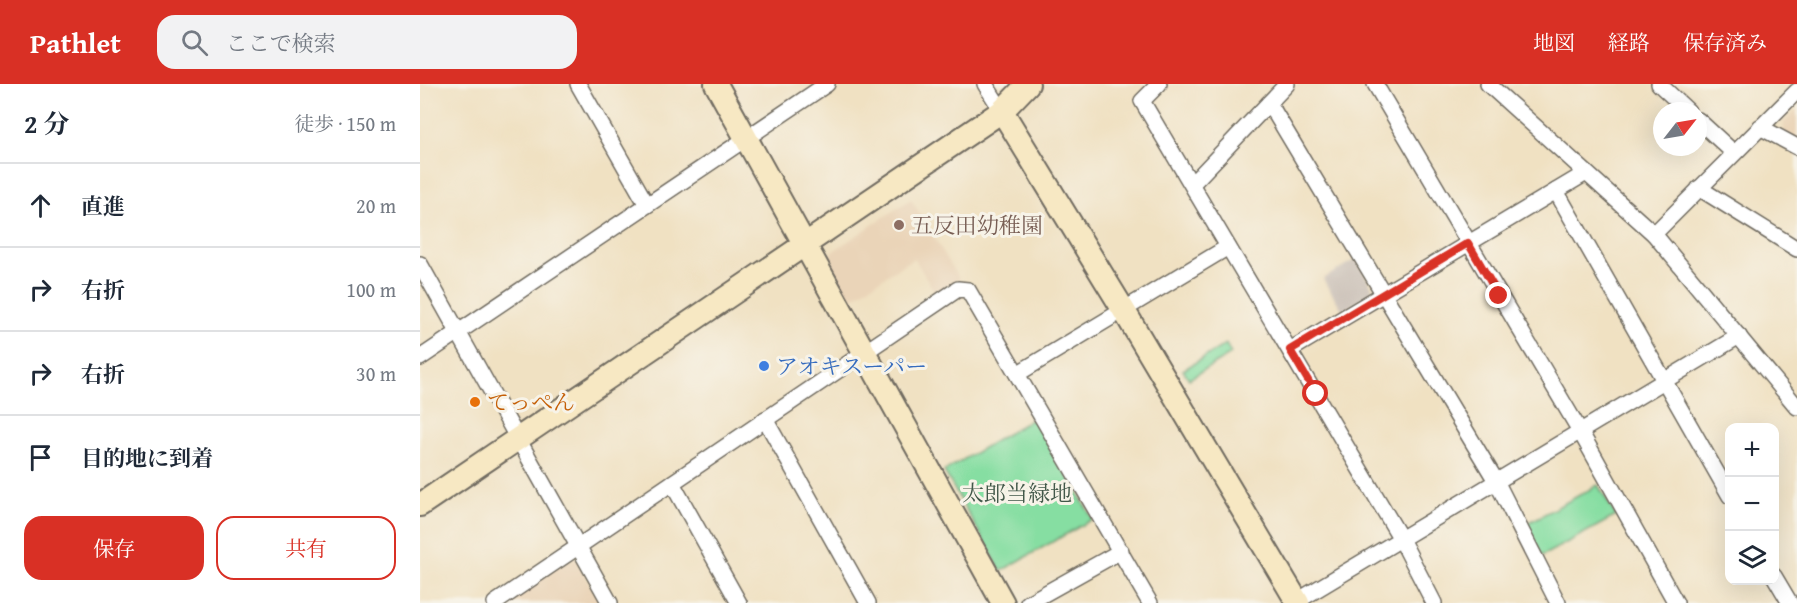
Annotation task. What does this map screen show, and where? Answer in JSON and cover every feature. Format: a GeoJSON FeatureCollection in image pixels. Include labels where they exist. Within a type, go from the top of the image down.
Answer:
{"type":"FeatureCollection","features":[{"type":"Feature","properties":{"kind":"street"},"geometry":{"type":"LineString","coordinates":[[578,84],[647,205]]}},
{"type":"Feature","properties":{"kind":"street"},"geometry":{"type":"LineString","coordinates":[[716,84],[1003,603]]}},
{"type":"Feature","properties":{"kind":"street"},"geometry":{"type":"LineString","coordinates":[[420,358],[827,84]]}},
{"type":"Feature","properties":{"kind":"street"},"geometry":{"type":"LineString","coordinates":[[985,84],[1124,309],[1296,602],[1739,336]]}},
{"type":"Feature","properties":{"kind":"street"},"geometry":{"type":"LineString","coordinates":[[420,505],[1002,111],[1028,84]]}},
{"type":"Feature","properties":{"kind":"street"},"geometry":{"type":"LineString","coordinates":[[1159,84],[1142,101],[1401,539],[1434,603]]}},
{"type":"Feature","properties":{"kind":"street"},"geometry":{"type":"LineString","coordinates":[[1192,183],[1287,84]]}},
{"type":"Feature","properties":{"kind":"street"},"geometry":{"type":"LineString","coordinates":[[1375,84],[1580,431],[1677,603]]}},
{"type":"Feature","properties":{"kind":"street"},"geometry":{"type":"LineString","coordinates":[[1488,84],[1654,234],[1796,405]]}},
{"type":"Feature","properties":{"kind":"street"},"geometry":{"type":"LineString","coordinates":[[1659,84],[1678,102]]}},
{"type":"Feature","properties":{"kind":"street"},"geometry":{"type":"LineString","coordinates":[[1654,234],[1797,91]]}},
{"type":"Feature","properties":{"kind":"street"},"geometry":{"type":"LineString","coordinates":[[1269,103],[1496,481],[1558,603]]}},
{"type":"Feature","properties":{"kind":"street"},"geometry":{"type":"LineString","coordinates":[[1760,127],[1797,147]]}},
{"type":"Feature","properties":{"kind":"street"},"geometry":{"type":"LineString","coordinates":[[1707,128],[1734,153]]}},
{"type":"Feature","properties":{"kind":"street"},"geometry":{"type":"LineString","coordinates":[[1290,350],[1586,173]]}},
{"type":"Feature","properties":{"kind":"street"},"geometry":{"type":"LineString","coordinates":[[1699,188],[1797,249]]}},
{"type":"Feature","properties":{"kind":"street"},"geometry":{"type":"LineString","coordinates":[[1556,191],[1725,487]]}},
{"type":"Feature","properties":{"kind":"street"},"geometry":{"type":"LineString","coordinates":[[1017,374],[1228,247]]}},
{"type":"Feature","properties":{"kind":"street"},"geometry":{"type":"LineString","coordinates":[[420,264],[610,603]]}},
{"type":"Feature","properties":{"kind":"street"},"geometry":{"type":"LineString","coordinates":[[495,603],[958,289],[968,290],[1149,603]]}},
{"type":"Feature","properties":{"kind":"street"},"geometry":{"type":"LineString","coordinates":[[765,419],[868,603]]}},
{"type":"Feature","properties":{"kind":"street"},"geometry":{"type":"LineString","coordinates":[[672,483],[740,603]]}},
{"type":"Feature","properties":{"kind":"street"},"geometry":{"type":"LineString","coordinates":[[1028,603],[1121,551]]}},
{"type":"Feature","properties":{"kind":"street"},"geometry":{"type":"LineString","coordinates":[[1779,584],[1790,603]]}},
{"type":"Feature","properties":{"kind":"shaded area"},"geometry":{"type":"Polygon","coordinates":[[[1797,109],[1797,142],[1785,136],[1783,123],[1797,109]]]}},
{"type":"Feature","properties":{"kind":"shaded area","name":"五反田幼稚園"},"geometry":{"type":"Polygon","coordinates":[[[911,199],[960,280],[936,294],[914,258],[849,300],[828,263],[832,252],[911,199]]]}},
{"type":"Feature","properties":{"kind":"shaded area"},"geometry":{"type":"Polygon","coordinates":[[[1356,259],[1372,287],[1371,293],[1343,311],[1323,279],[1356,259]]]}},
{"type":"Feature","properties":{"kind":"shaded area"},"geometry":{"type":"Polygon","coordinates":[[[575,558],[600,603],[502,603],[566,560],[575,558]]]}},
{"type":"Feature","properties":{"kind":"green space"},"geometry":{"type":"Polygon","coordinates":[[[1226,344],[1231,354],[1189,379],[1183,370],[1226,344]]]}},
{"type":"Feature","properties":{"kind":"green space","name":"太郎当緑地"},"geometry":{"type":"Polygon","coordinates":[[[1034,418],[1093,519],[1001,571],[944,471],[1034,418]]]}},
{"type":"Feature","properties":{"kind":"green space"},"geometry":{"type":"Polygon","coordinates":[[[1598,485],[1616,516],[1542,556],[1526,524],[1598,485]]]}},
{"type":"Feature","properties":{"kind":"place","name":"五反田幼稚園"},"geometry":{"type":"Point","coordinates":[899,225]}},
{"type":"Feature","properties":{"kind":"place","name":"アオキスーパー"},"geometry":{"type":"Point","coordinates":[764,366]}},
{"type":"Feature","properties":{"kind":"place","name":"てっぺん"},"geometry":{"type":"Point","coordinates":[475,402]}},
{"type":"Feature","properties":{"kind":"route"},"geometry":{"type":"LineString","coordinates":[[1316,394],[1290,350],[1468,243],[1499,296]]}}]}
